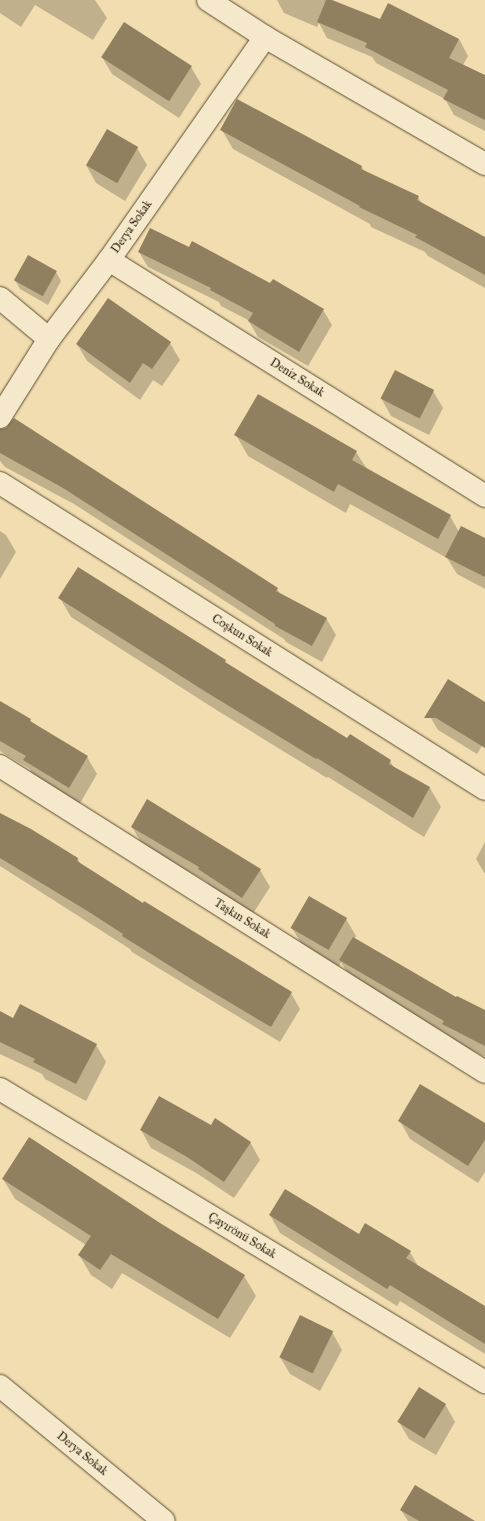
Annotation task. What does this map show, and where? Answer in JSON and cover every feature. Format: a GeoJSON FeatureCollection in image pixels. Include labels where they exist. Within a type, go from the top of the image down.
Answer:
{"type":"FeatureCollection","features":[{"type":"Feature","properties":{"kind":"street"},"geometry":{"type":"LineString","coordinates":[[208,0],[265,37],[485,164]]}},
{"type":"Feature","properties":{"kind":"street","name":"Derya Sokak"},"geometry":{"type":"LineString","coordinates":[[0,417],[49,339],[109,260],[265,37]]}},
{"type":"Feature","properties":{"kind":"street","name":"Deniz Sokak"},"geometry":{"type":"LineString","coordinates":[[109,260],[485,496]]}},
{"type":"Feature","properties":{"kind":"street"},"geometry":{"type":"LineString","coordinates":[[0,298],[49,339]]}},
{"type":"Feature","properties":{"kind":"street","name":"Coşkun Sokak"},"geometry":{"type":"LineString","coordinates":[[0,483],[485,789]]}},
{"type":"Feature","properties":{"kind":"street","name":"Taşkın Sokak"},"geometry":{"type":"LineString","coordinates":[[0,766],[485,1072]]}},
{"type":"Feature","properties":{"kind":"street","name":"Çayırönü Sokak"},"geometry":{"type":"LineString","coordinates":[[0,1089],[485,1382]]}},
{"type":"Feature","properties":{"kind":"street","name":"Derya Sokak"},"geometry":{"type":"LineString","coordinates":[[0,1386],[164,1521]]}},
{"type":"Feature","properties":{"kind":"building"},"geometry":{"type":"Polygon","coordinates":[[[326,0],[332,0],[380,19],[388,3],[459,39],[449,58],[485,75],[485,120],[443,99],[448,90],[365,47],[367,43],[317,22],[326,0]]]}},
{"type":"Feature","properties":{"kind":"building"},"geometry":{"type":"Polygon","coordinates":[[[124,22],[192,66],[169,101],[101,57],[124,22]]]}},
{"type":"Feature","properties":{"kind":"building"},"geometry":{"type":"Polygon","coordinates":[[[237,99],[362,166],[361,169],[419,196],[417,200],[485,237],[485,275],[415,237],[417,235],[359,207],[360,206],[220,130],[237,99]]]}},
{"type":"Feature","properties":{"kind":"building"},"geometry":{"type":"Polygon","coordinates":[[[107,129],[138,147],[117,183],[86,165],[107,129]]]}},
{"type":"Feature","properties":{"kind":"building"},"geometry":{"type":"Polygon","coordinates":[[[150,228],[189,247],[192,241],[270,283],[273,279],[324,309],[299,352],[248,321],[253,313],[210,290],[211,288],[138,252],[150,228]]]}},
{"type":"Feature","properties":{"kind":"building"},"geometry":{"type":"Polygon","coordinates":[[[28,255],[57,271],[43,296],[14,280],[28,255]]]}},
{"type":"Feature","properties":{"kind":"building"},"geometry":{"type":"Polygon","coordinates":[[[108,298],[171,342],[152,369],[143,363],[130,383],[76,344],[108,298]]]}},
{"type":"Feature","properties":{"kind":"building"},"geometry":{"type":"Polygon","coordinates":[[[395,370],[434,390],[420,418],[380,399],[395,370]]]}},
{"type":"Feature","properties":{"kind":"building"},"geometry":{"type":"Polygon","coordinates":[[[258,394],[357,451],[352,460],[451,515],[438,539],[338,484],[334,492],[234,435],[258,394]]]}},
{"type":"Feature","properties":{"kind":"building"},"geometry":{"type":"Polygon","coordinates":[[[14,418],[278,588],[276,591],[327,618],[312,646],[275,626],[275,624],[63,488],[0,453],[0,429],[6,428],[14,418]]]}},
{"type":"Feature","properties":{"kind":"building"},"geometry":{"type":"Polygon","coordinates":[[[461,526],[485,538],[485,577],[445,557],[461,526]]]}},
{"type":"Feature","properties":{"kind":"building"},"geometry":{"type":"Polygon","coordinates":[[[78,567],[226,660],[225,662],[347,738],[350,734],[391,760],[389,764],[430,787],[413,818],[317,758],[316,759],[206,692],[58,598],[78,567]]]}},
{"type":"Feature","properties":{"kind":"building"},"geometry":{"type":"Polygon","coordinates":[[[448,679],[485,702],[485,748],[436,718],[424,718],[448,679]]]}},
{"type":"Feature","properties":{"kind":"building"},"geometry":{"type":"Polygon","coordinates":[[[0,701],[88,756],[69,788],[23,760],[26,756],[0,741],[0,701]]]}},
{"type":"Feature","properties":{"kind":"building"},"geometry":{"type":"Polygon","coordinates":[[[147,799],[261,869],[242,898],[198,869],[199,867],[131,827],[147,799]]]}},
{"type":"Feature","properties":{"kind":"building"},"geometry":{"type":"Polygon","coordinates":[[[0,813],[31,829],[78,858],[77,861],[143,903],[144,901],[292,992],[271,1027],[122,936],[123,934],[89,912],[0,858],[0,813]]]}},
{"type":"Feature","properties":{"kind":"building"},"geometry":{"type":"Polygon","coordinates":[[[309,896],[347,918],[329,950],[290,928],[309,896]]]}},
{"type":"Feature","properties":{"kind":"building"},"geometry":{"type":"Polygon","coordinates":[[[353,937],[456,997],[457,996],[485,1010],[485,1046],[442,1024],[444,1021],[339,960],[353,937]]]}},
{"type":"Feature","properties":{"kind":"building"},"geometry":{"type":"Polygon","coordinates":[[[20,1004],[97,1044],[76,1084],[33,1062],[35,1059],[0,1042],[0,1011],[13,1018],[20,1004]]]}},
{"type":"Feature","properties":{"kind":"building"},"geometry":{"type":"Polygon","coordinates":[[[420,1084],[485,1123],[485,1140],[468,1166],[398,1121],[420,1084]]]}},
{"type":"Feature","properties":{"kind":"building"},"geometry":{"type":"Polygon","coordinates":[[[159,1096],[211,1125],[215,1118],[251,1142],[224,1182],[187,1157],[140,1130],[159,1096]]]}},
{"type":"Feature","properties":{"kind":"building"},"geometry":{"type":"Polygon","coordinates":[[[29,1137],[160,1223],[245,1275],[218,1319],[111,1254],[100,1270],[78,1255],[91,1236],[2,1179],[29,1137]]]}},
{"type":"Feature","properties":{"kind":"building"},"geometry":{"type":"Polygon","coordinates":[[[285,1189],[359,1234],[365,1223],[411,1251],[406,1258],[485,1306],[485,1344],[390,1285],[387,1289],[269,1215],[285,1189]]]}},
{"type":"Feature","properties":{"kind":"building"},"geometry":{"type":"Polygon","coordinates":[[[300,1315],[333,1331],[313,1373],[279,1357],[300,1315]]]}},
{"type":"Feature","properties":{"kind":"building"},"geometry":{"type":"Polygon","coordinates":[[[419,1387],[446,1404],[424,1439],[397,1422],[419,1387]]]}},
{"type":"Feature","properties":{"kind":"building"},"geometry":{"type":"Polygon","coordinates":[[[415,1485],[475,1521],[419,1521],[400,1510],[415,1485]]]}}]}
